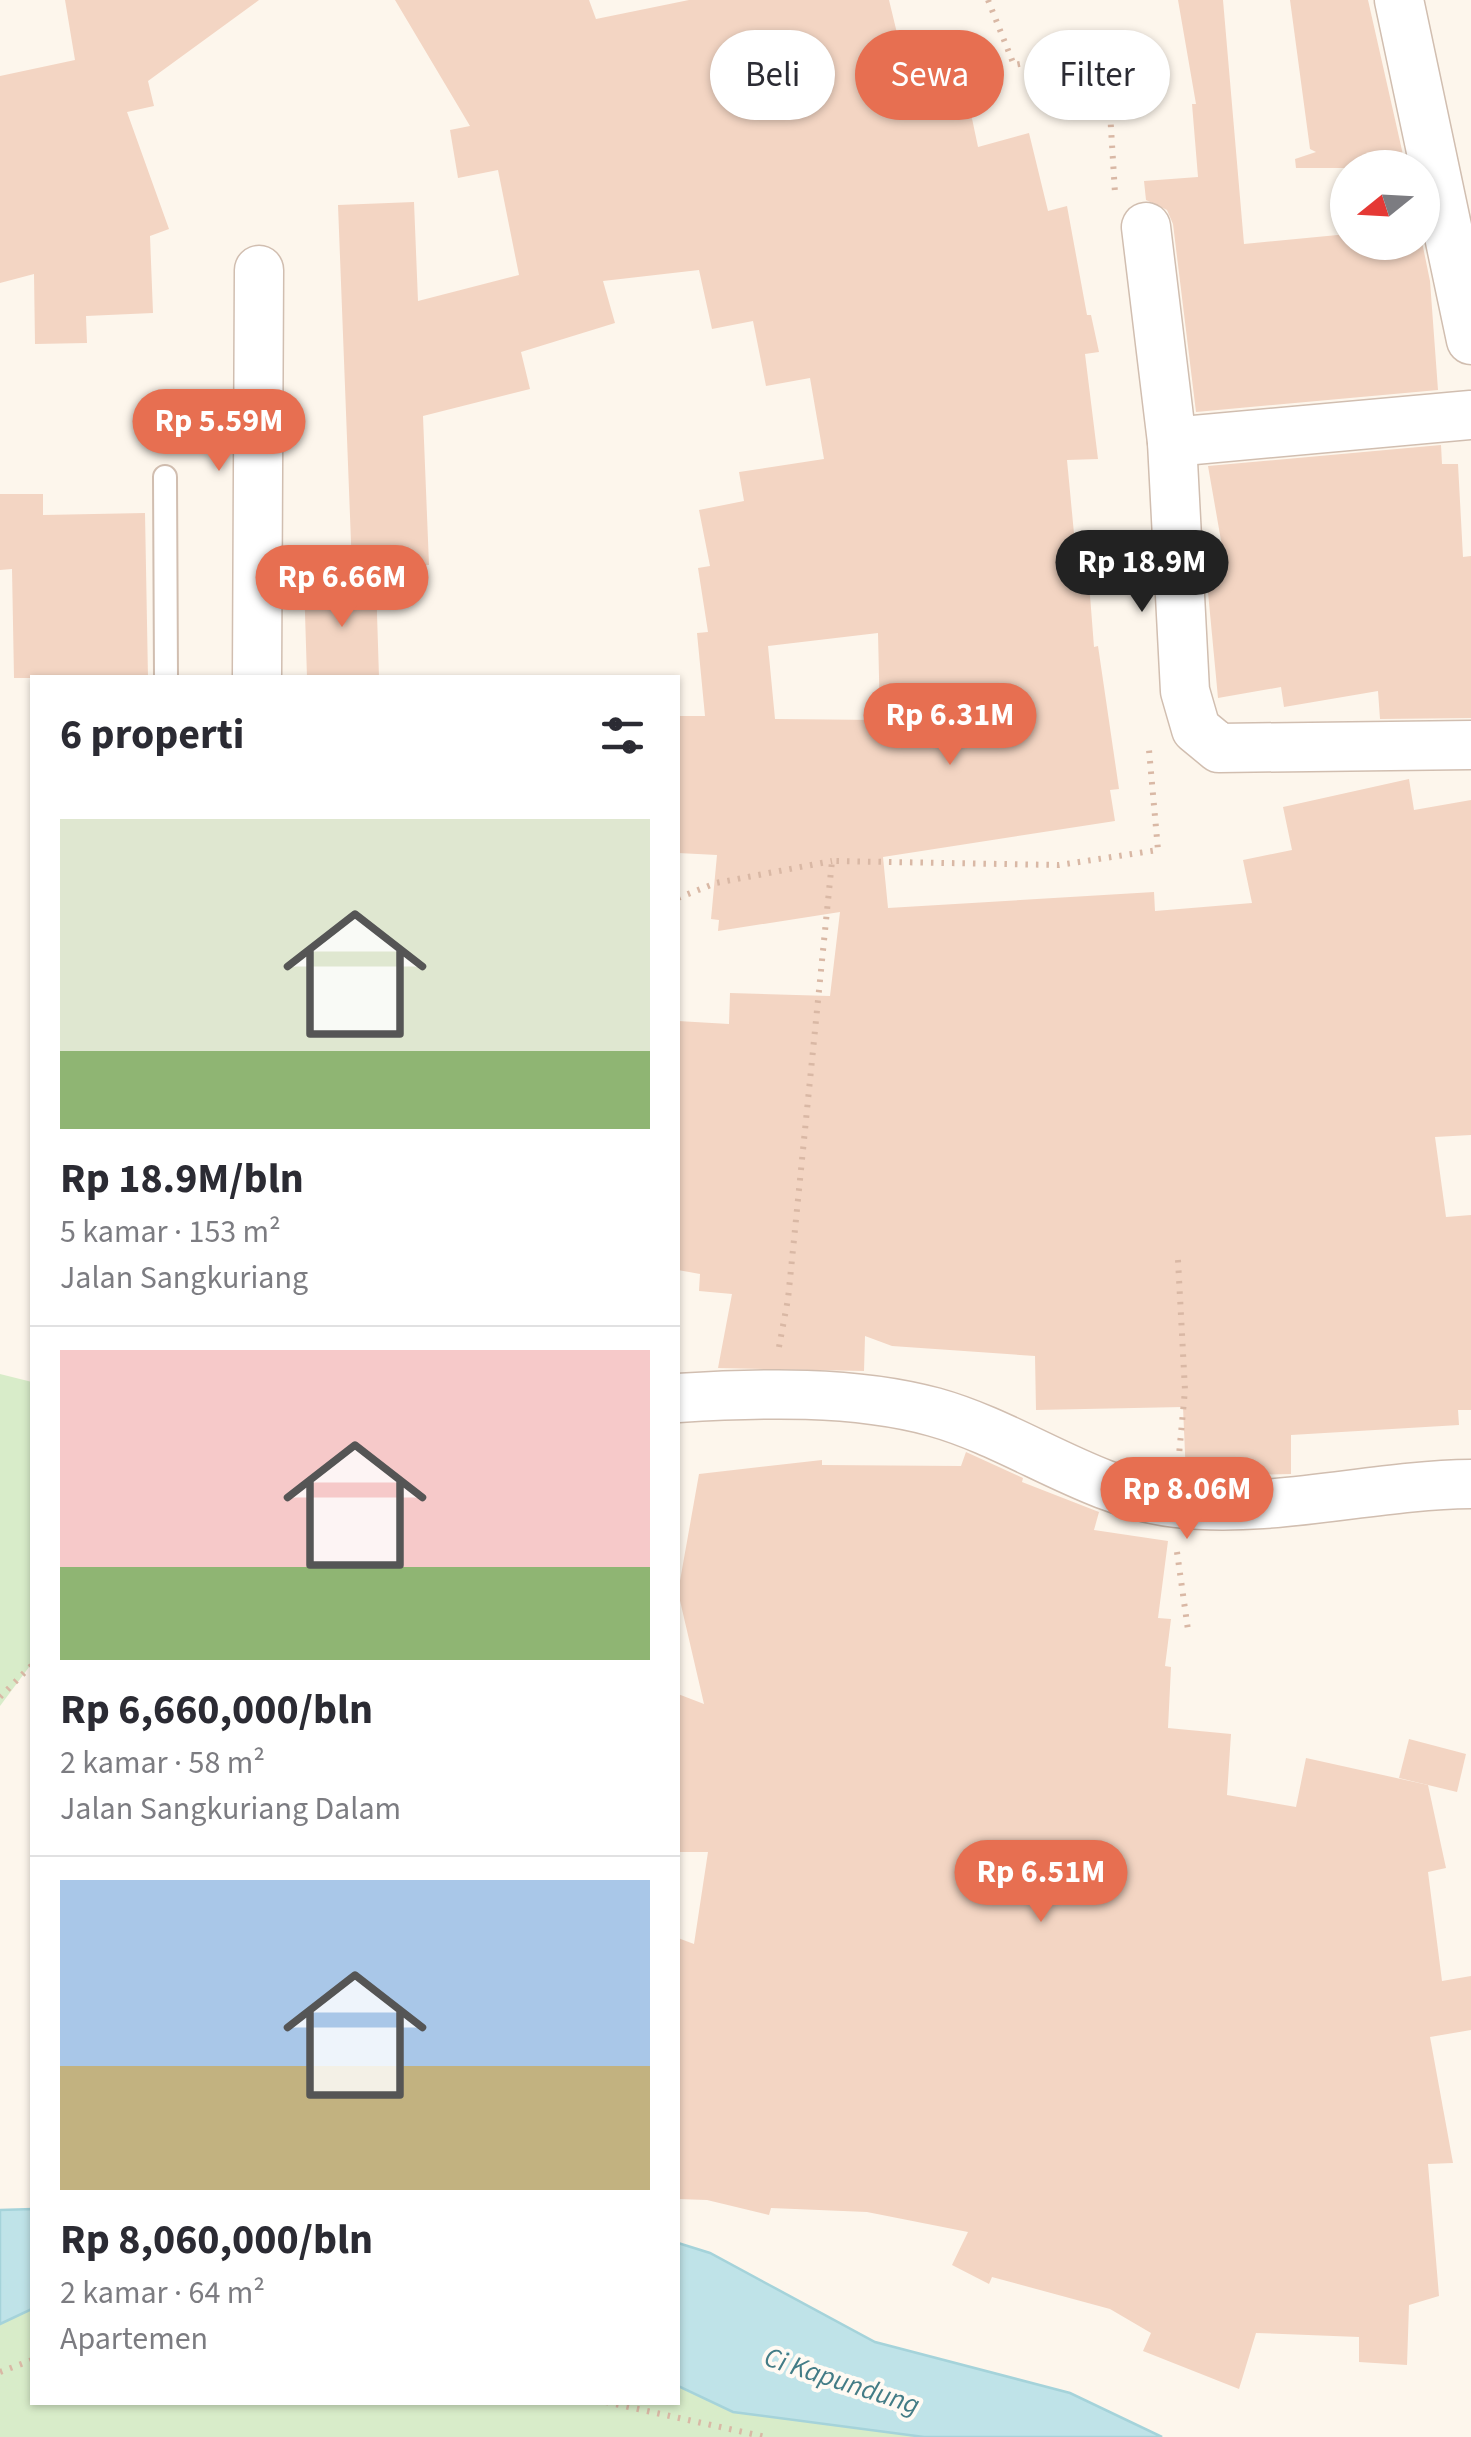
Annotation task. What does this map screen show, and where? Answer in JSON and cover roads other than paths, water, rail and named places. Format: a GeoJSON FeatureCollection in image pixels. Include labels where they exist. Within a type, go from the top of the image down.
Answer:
{"type":"FeatureCollection","features":[{"type":"Feature","properties":{"kind":"street"},"geometry":{"type":"LineString","coordinates":[[1398,0],[1471,340]]}},
{"type":"Feature","properties":{"kind":"street"},"geometry":{"type":"LineString","coordinates":[[1131,215],[1172,442],[1184,691],[1196,729],[1219,748],[1471,745]]}},
{"type":"Feature","properties":{"kind":"street"},"geometry":{"type":"LineString","coordinates":[[256,675],[259,270]]}},
{"type":"Feature","properties":{"kind":"street"},"geometry":{"type":"LineString","coordinates":[[1172,442],[1471,415]]}},
{"type":"Feature","properties":{"kind":"street"},"geometry":{"type":"LineString","coordinates":[[680,1398],[770,1393],[932,1412],[1118,1489],[1174,1503],[1237,1504],[1471,1484]]}},
{"type":"Feature","properties":{"kind":"lane"},"geometry":{"type":"LineString","coordinates":[[165,477],[166,675]]}},
{"type":"Feature","properties":{"kind":"water"},"geometry":{"type":"Polygon","coordinates":[[[30,2209],[30,2310],[0,2324],[0,2210],[30,2209]]]}},
{"type":"Feature","properties":{"kind":"water","name":"Ci Kapundung"},"geometry":{"type":"Polygon","coordinates":[[[680,2244],[710,2253],[875,2342],[1070,2393],[1162,2437],[924,2437],[733,2412],[680,2387],[680,2244]]]}}]}
